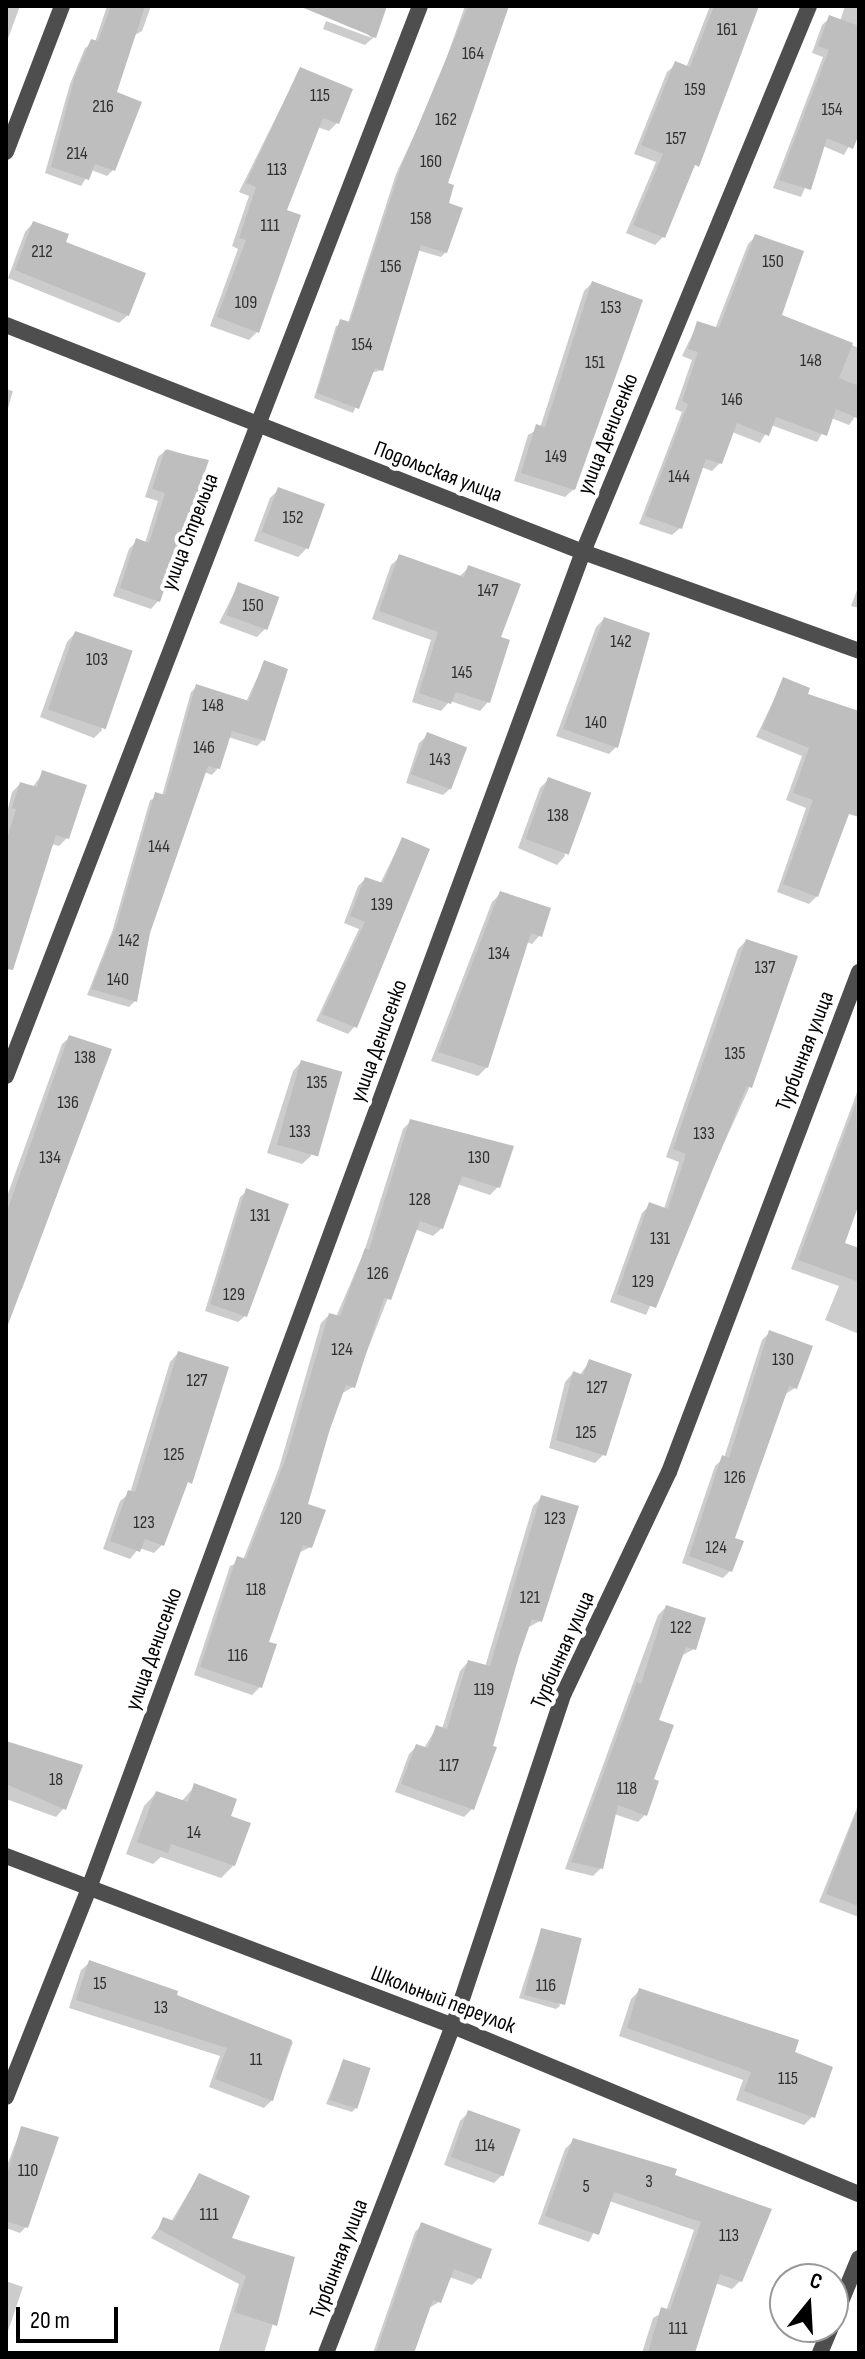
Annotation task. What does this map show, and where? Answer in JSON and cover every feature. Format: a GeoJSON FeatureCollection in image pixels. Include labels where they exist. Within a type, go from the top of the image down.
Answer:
{"type":"FeatureCollection","features":[{"type":"Feature","properties":{"kind":"street"},"geometry":{"type":"LineString","coordinates":[[6,152],[62,6]]}},
{"type":"Feature","properties":{"kind":"street","name":"улица Стрельца"},"geometry":{"type":"LineString","coordinates":[[6,1076],[254,425],[420,6]]}},
{"type":"Feature","properties":{"kind":"street","name":"улица Денисенко"},"geometry":{"type":"LineString","coordinates":[[6,2097],[89,1888],[583,552],[809,6]]}},
{"type":"Feature","properties":{"kind":"street","name":"Подольская улица"},"geometry":{"type":"LineString","coordinates":[[6,325],[583,552],[859,651]]}},
{"type":"Feature","properties":{"kind":"street","name":"Турбинная улица"},"geometry":{"type":"LineString","coordinates":[[326,2353],[453,2026],[564,1693],[669,1472],[859,972]]}},
{"type":"Feature","properties":{"kind":"street","name":"Школьный переулок"},"geometry":{"type":"LineString","coordinates":[[6,1856],[453,2026],[859,2194]]}},
{"type":"Feature","properties":{"kind":"street"},"geometry":{"type":"LineString","coordinates":[[849,2282],[859,2258]]}},
{"type":"Feature","properties":{"kind":"building"},"geometry":{"type":"Polygon","coordinates":[[[111,6],[145,6],[117,92],[142,102],[115,171],[95,164],[89,180],[51,167],[75,76],[91,39],[98,41],[111,6]]]}},
{"type":"Feature","properties":{"kind":"building"},"geometry":{"type":"Polygon","coordinates":[[[299,6],[387,6],[376,38],[299,6]]]}},
{"type":"Feature","properties":{"kind":"building"},"geometry":{"type":"Polygon","coordinates":[[[468,6],[509,6],[448,183],[454,185],[449,203],[463,208],[447,253],[421,245],[383,371],[375,368],[359,409],[317,393],[340,319],[350,322],[401,167],[468,6]]]}},
{"type":"Feature","properties":{"kind":"building"},"geometry":{"type":"Polygon","coordinates":[[[714,6],[759,6],[699,167],[695,165],[665,238],[633,225],[663,154],[641,145],[675,61],[690,67],[714,6]]]}},
{"type":"Feature","properties":{"kind":"building"},"geometry":{"type":"Polygon","coordinates":[[[829,15],[859,26],[859,134],[853,149],[827,138],[811,190],[779,180],[829,50],[818,46],[829,15]]]}},
{"type":"Feature","properties":{"kind":"building"},"geometry":{"type":"Polygon","coordinates":[[[300,67],[353,89],[339,124],[323,118],[287,210],[301,215],[259,333],[217,317],[246,240],[239,238],[256,187],[246,183],[300,67]]]}},
{"type":"Feature","properties":{"kind":"building"},"geometry":{"type":"Polygon","coordinates":[[[33,221],[69,234],[66,242],[146,273],[129,316],[15,270],[33,221]]]}},
{"type":"Feature","properties":{"kind":"building"},"geometry":{"type":"Polygon","coordinates":[[[755,234],[804,251],[782,315],[853,343],[839,378],[859,386],[859,419],[836,409],[827,436],[776,417],[769,436],[737,423],[722,464],[706,459],[682,529],[645,516],[688,404],[682,401],[698,352],[688,349],[697,321],[719,328],[755,234]]]}},
{"type":"Feature","properties":{"kind":"building"},"geometry":{"type":"Polygon","coordinates":[[[592,281],[643,300],[575,490],[521,473],[536,424],[545,427],[592,281]]]}},
{"type":"Feature","properties":{"kind":"building"},"geometry":{"type":"Polygon","coordinates":[[[165,450],[209,460],[160,602],[120,588],[136,538],[149,543],[165,493],[152,489],[165,450]]]}},
{"type":"Feature","properties":{"kind":"building"},"geometry":{"type":"Polygon","coordinates":[[[278,487],[325,504],[309,549],[262,532],[278,487]]]}},
{"type":"Feature","properties":{"kind":"building"},"geometry":{"type":"Polygon","coordinates":[[[399,554],[464,577],[468,565],[521,584],[501,637],[510,640],[490,703],[456,692],[451,704],[419,693],[438,632],[379,611],[399,554]]]}},
{"type":"Feature","properties":{"kind":"building"},"geometry":{"type":"Polygon","coordinates":[[[238,582],[279,597],[267,630],[226,615],[238,582]]]}},
{"type":"Feature","properties":{"kind":"building"},"geometry":{"type":"Polygon","coordinates":[[[604,617],[650,633],[618,748],[563,729],[604,617]]]}},
{"type":"Feature","properties":{"kind":"building"},"geometry":{"type":"Polygon","coordinates":[[[75,631],[133,651],[106,729],[48,709],[75,631]]]}},
{"type":"Feature","properties":{"kind":"building"},"geometry":{"type":"Polygon","coordinates":[[[264,660],[288,669],[265,741],[232,731],[220,769],[208,766],[150,933],[137,1002],[91,989],[117,924],[155,792],[165,795],[196,684],[249,701],[264,660]]]}},
{"type":"Feature","properties":{"kind":"building"},"geometry":{"type":"Polygon","coordinates":[[[783,677],[810,688],[808,694],[859,711],[859,817],[849,814],[818,897],[783,884],[813,800],[793,793],[809,748],[762,729],[783,677]]]}},
{"type":"Feature","properties":{"kind":"building"},"geometry":{"type":"Polygon","coordinates":[[[427,732],[467,747],[451,789],[411,774],[427,732]]]}},
{"type":"Feature","properties":{"kind":"building"},"geometry":{"type":"Polygon","coordinates":[[[42,770],[87,785],[69,839],[56,835],[13,970],[6,969],[6,842],[16,809],[12,808],[20,782],[37,787],[42,770]]]}},
{"type":"Feature","properties":{"kind":"building"},"geometry":{"type":"Polygon","coordinates":[[[548,777],[591,793],[569,855],[525,839],[548,777]]]}},
{"type":"Feature","properties":{"kind":"building"},"geometry":{"type":"Polygon","coordinates":[[[402,837],[430,849],[357,1028],[322,1014],[365,922],[350,916],[365,877],[383,883],[402,837]]]}},
{"type":"Feature","properties":{"kind":"building"},"geometry":{"type":"Polygon","coordinates":[[[500,891],[551,908],[542,937],[531,933],[488,1068],[438,1052],[500,891]]]}},
{"type":"Feature","properties":{"kind":"building"},"geometry":{"type":"Polygon","coordinates":[[[746,939],[798,956],[752,1088],[747,1086],[656,1308],[617,1294],[649,1202],[668,1209],[686,1154],[673,1149],[746,939]]]}},
{"type":"Feature","properties":{"kind":"building"},"geometry":{"type":"Polygon","coordinates":[[[69,1035],[112,1049],[6,1330],[6,1214],[69,1035]]]}},
{"type":"Feature","properties":{"kind":"building"},"geometry":{"type":"Polygon","coordinates":[[[301,1060],[342,1072],[318,1156],[277,1145],[301,1060]]]}},
{"type":"Feature","properties":{"kind":"building"},"geometry":{"type":"Polygon","coordinates":[[[856,1103],[859,1204],[845,1243],[859,1248],[859,1282],[798,1260],[856,1103]]]}},
{"type":"Feature","properties":{"kind":"building"},"geometry":{"type":"Polygon","coordinates":[[[410,1119],[514,1146],[500,1188],[462,1176],[443,1229],[420,1221],[391,1300],[384,1298],[355,1388],[346,1385],[330,1429],[308,1504],[326,1510],[312,1548],[303,1545],[269,1642],[277,1644],[262,1688],[200,1667],[237,1556],[246,1559],[286,1458],[329,1313],[340,1316],[365,1248],[369,1250],[410,1119]]]}},
{"type":"Feature","properties":{"kind":"building"},"geometry":{"type":"Polygon","coordinates":[[[246,1188],[289,1204],[247,1317],[210,1304],[246,1188]]]}},
{"type":"Feature","properties":{"kind":"building"},"geometry":{"type":"Polygon","coordinates":[[[769,1330],[813,1346],[797,1389],[789,1386],[735,1538],[744,1541],[732,1572],[689,1556],[722,1455],[729,1458],[769,1330]]]}},
{"type":"Feature","properties":{"kind":"building"},"geometry":{"type":"Polygon","coordinates":[[[178,1351],[229,1367],[192,1484],[188,1482],[164,1546],[145,1539],[140,1552],[110,1541],[128,1490],[135,1492],[178,1351]]]}},
{"type":"Feature","properties":{"kind":"building"},"geometry":{"type":"Polygon","coordinates":[[[589,1359],[632,1374],[606,1456],[556,1440],[573,1371],[583,1375],[589,1359]]]}},
{"type":"Feature","properties":{"kind":"building"},"geometry":{"type":"Polygon","coordinates":[[[541,1495],[579,1506],[542,1622],[532,1619],[519,1656],[493,1746],[497,1747],[474,1810],[401,1784],[416,1744],[428,1748],[436,1725],[447,1729],[468,1660],[490,1666],[541,1495]]]}},
{"type":"Feature","properties":{"kind":"building"},"geometry":{"type":"Polygon","coordinates":[[[666,1605],[706,1618],[696,1650],[686,1647],[659,1720],[674,1725],[654,1779],[659,1781],[647,1816],[618,1805],[603,1869],[571,1862],[637,1682],[641,1684],[666,1605]]]}},
{"type":"Feature","properties":{"kind":"building"},"geometry":{"type":"Polygon","coordinates":[[[6,1741],[83,1765],[66,1810],[6,1784],[6,1741]]]}},
{"type":"Feature","properties":{"kind":"building"},"geometry":{"type":"Polygon","coordinates":[[[194,1783],[237,1799],[231,1816],[251,1823],[235,1866],[171,1844],[168,1853],[137,1842],[156,1791],[188,1802],[194,1783]]]}},
{"type":"Feature","properties":{"kind":"building"},"geometry":{"type":"Polygon","coordinates":[[[856,1812],[859,1813],[859,1906],[826,1894],[856,1812]]]}},
{"type":"Feature","properties":{"kind":"building"},"geometry":{"type":"Polygon","coordinates":[[[541,1928],[582,1938],[565,2005],[524,1995],[541,1928]]]}},
{"type":"Feature","properties":{"kind":"building"},"geometry":{"type":"Polygon","coordinates":[[[89,1960],[178,1991],[177,1995],[292,2040],[273,2101],[215,2079],[227,2048],[76,2000],[89,1960]]]}},
{"type":"Feature","properties":{"kind":"building"},"geometry":{"type":"Polygon","coordinates":[[[639,1988],[799,2040],[795,2052],[833,2067],[815,2118],[744,2091],[751,2072],[627,2028],[639,1988]]]}},
{"type":"Feature","properties":{"kind":"building"},"geometry":{"type":"Polygon","coordinates":[[[343,2059],[371,2068],[357,2109],[330,2100],[343,2059]]]}},
{"type":"Feature","properties":{"kind":"building"},"geometry":{"type":"Polygon","coordinates":[[[468,2110],[521,2129],[504,2176],[451,2157],[468,2110]]]}},
{"type":"Feature","properties":{"kind":"building"},"geometry":{"type":"Polygon","coordinates":[[[21,2126],[59,2137],[28,2228],[6,2221],[6,2179],[21,2126]]]}},
{"type":"Feature","properties":{"kind":"building"},"geometry":{"type":"Polygon","coordinates":[[[573,2138],[677,2169],[675,2175],[772,2209],[742,2282],[720,2274],[695,2353],[648,2353],[661,2307],[670,2310],[701,2222],[614,2192],[599,2235],[545,2216],[573,2138]]]}},
{"type":"Feature","properties":{"kind":"building"},"geometry":{"type":"Polygon","coordinates":[[[199,2173],[250,2196],[232,2238],[295,2257],[277,2326],[234,2312],[246,2276],[158,2229],[163,2217],[174,2221],[199,2173]]]}},
{"type":"Feature","properties":{"kind":"building"},"geometry":{"type":"Polygon","coordinates":[[[421,2222],[492,2249],[481,2279],[454,2269],[441,2303],[433,2300],[414,2353],[376,2353],[421,2222]]]}}]}
